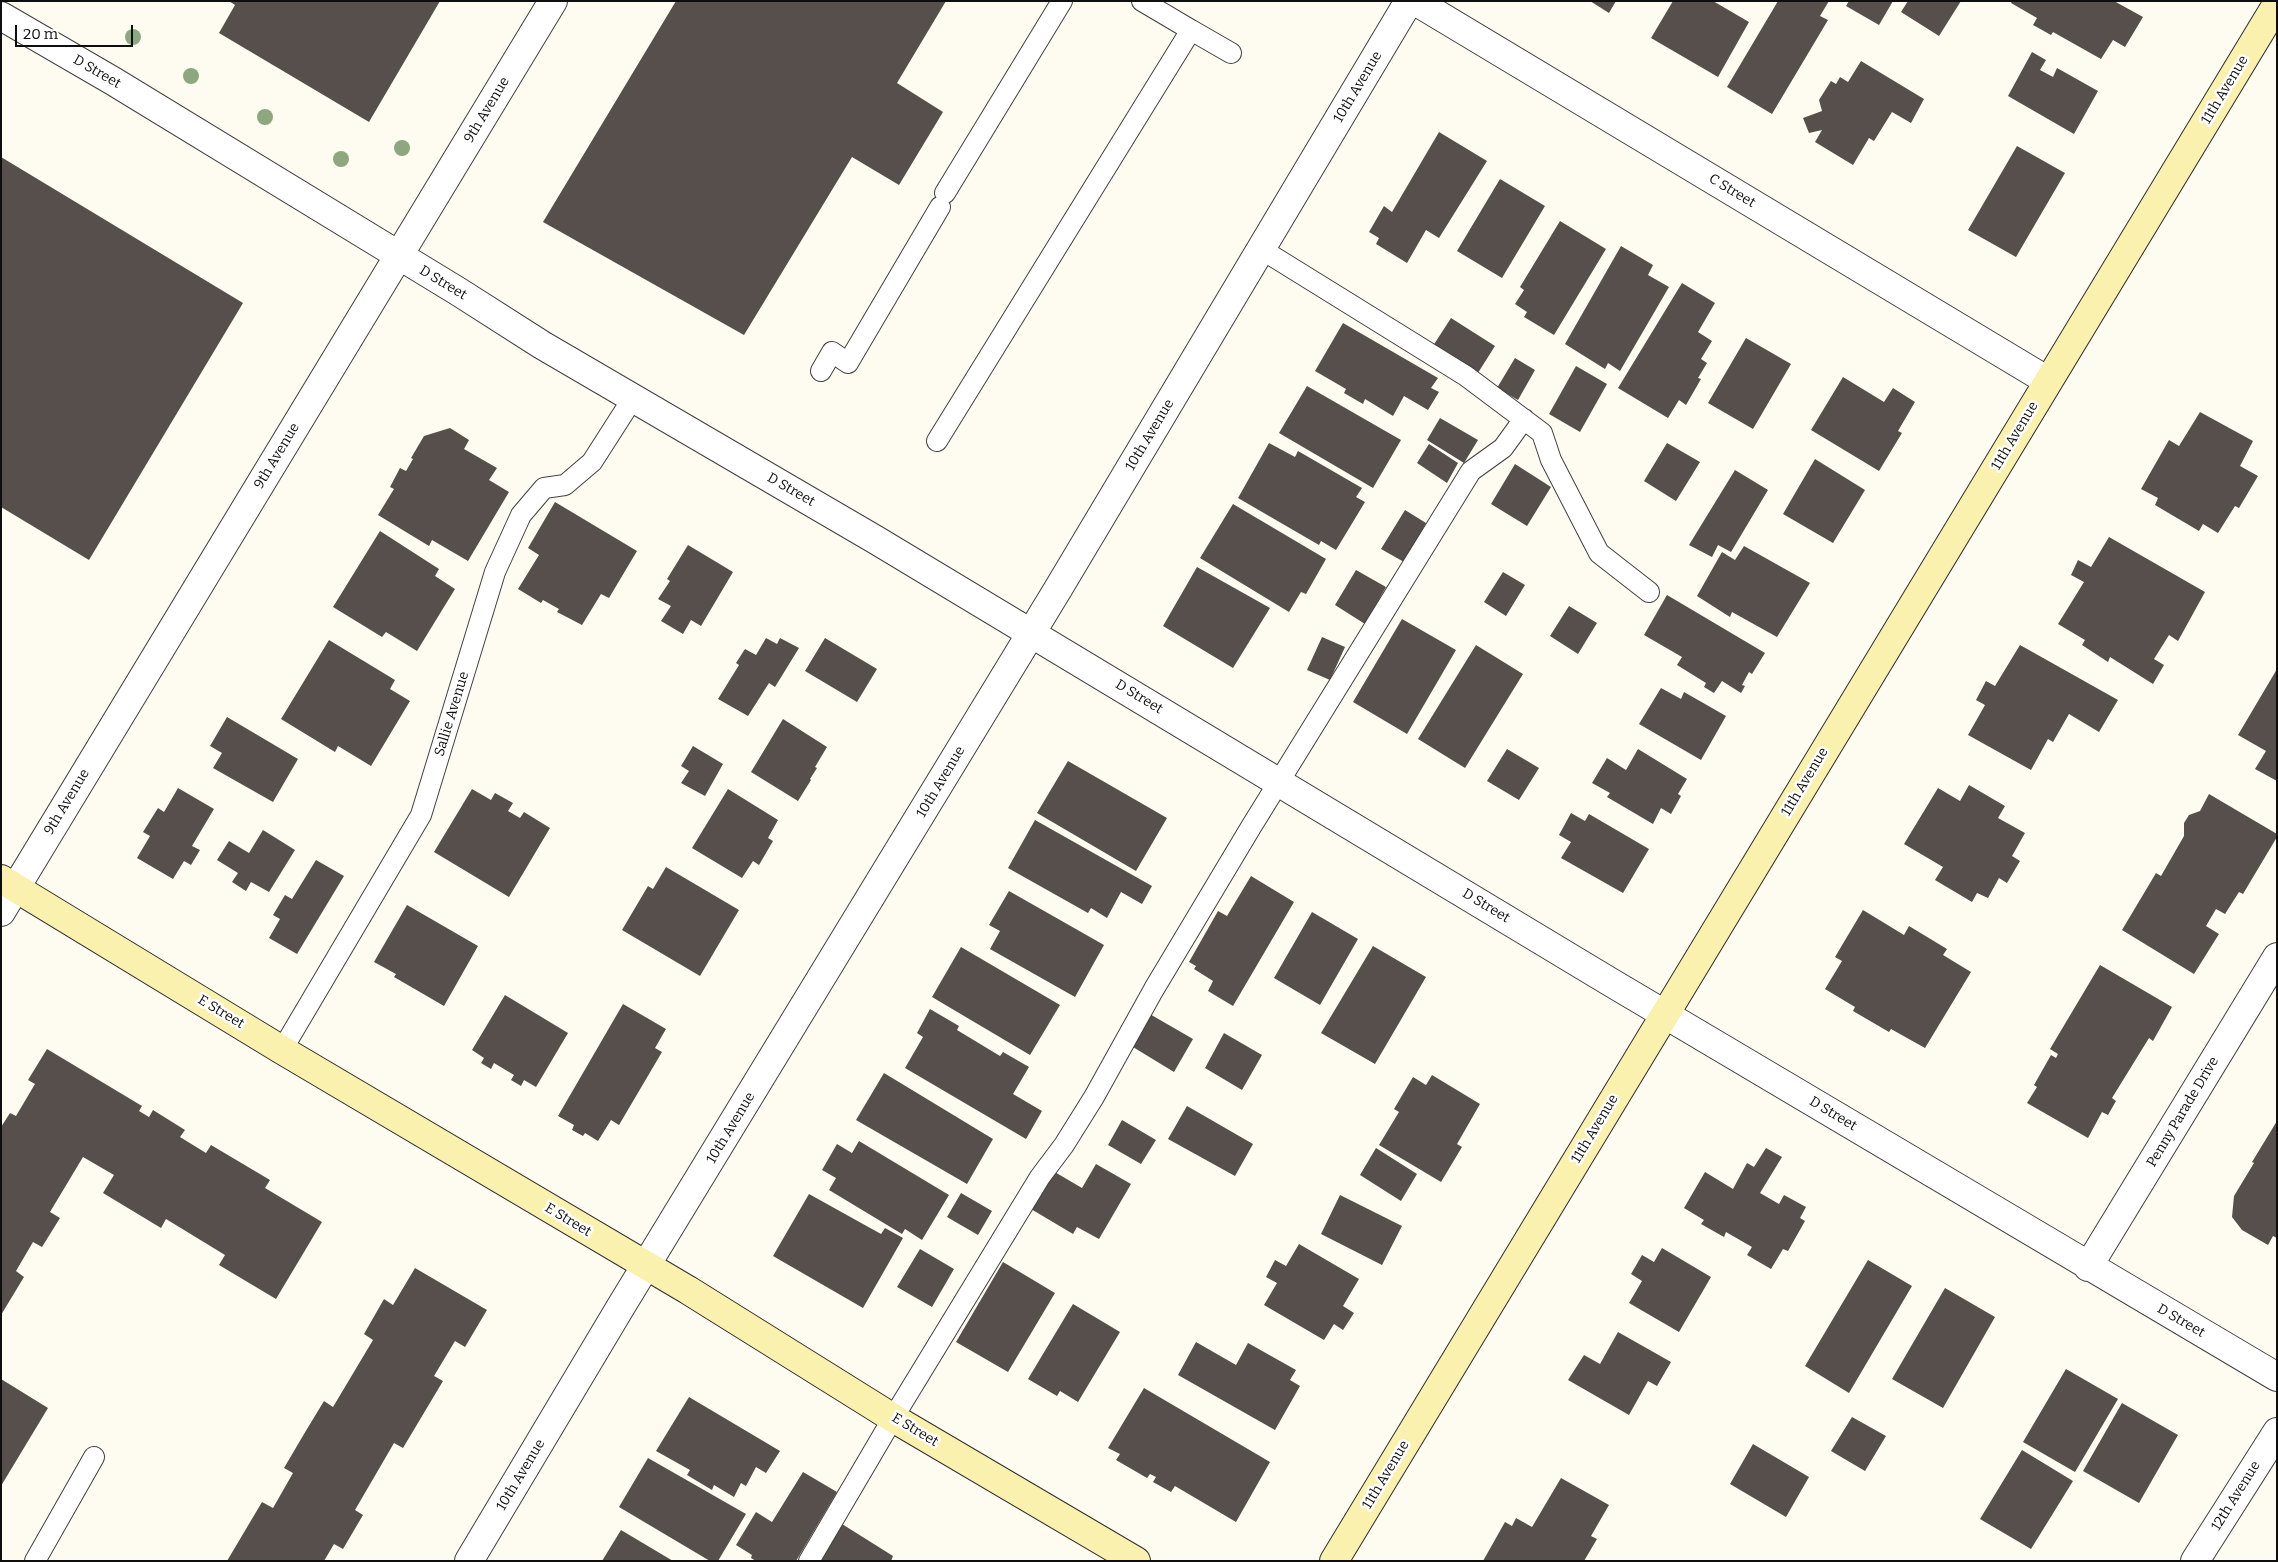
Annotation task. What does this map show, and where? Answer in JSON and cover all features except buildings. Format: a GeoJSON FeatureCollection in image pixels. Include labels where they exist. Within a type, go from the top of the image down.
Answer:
{"type":"FeatureCollection","features":[{"type":"Feature","properties":{"kind":"street","name":"9th Avenue"},"geometry":{"type":"LineString","coordinates":[[1,912],[8,883],[398,256],[553,1]]}},
{"type":"Feature","properties":{"kind":"street","name":"10th Avenue"},"geometry":{"type":"LineString","coordinates":[[469,1561],[1030,633],[1409,1]]}},
{"type":"Feature","properties":{"kind":"street","name":"C Street"},"geometry":{"type":"LineString","coordinates":[[1415,1],[2048,381]]}},
{"type":"Feature","properties":{"kind":"street","name":"11th Avenue"},"geometry":{"type":"LineString","coordinates":[[1334,1561],[2277,4]]}},
{"type":"Feature","properties":{"kind":"street","name":"D Street"},"geometry":{"type":"LineString","coordinates":[[1,16],[113,81],[542,345],[1280,781],[1665,1014],[2277,1378]]}},
{"type":"Feature","properties":{"kind":"street","name":"E Street"},"geometry":{"type":"LineString","coordinates":[[8,883],[282,1050],[647,1266],[893,1418],[1136,1561]]}},
{"type":"Feature","properties":{"kind":"street","name":"Penny Parade Drive"},"geometry":{"type":"LineString","coordinates":[[2088,1267],[2277,957]]}},
{"type":"Feature","properties":{"kind":"street","name":"12th Avenue"},"geometry":{"type":"LineString","coordinates":[[2195,1561],[2277,1432]]}},
{"type":"Feature","properties":{"kind":"lane"},"geometry":{"type":"LineString","coordinates":[[821,371],[832,352],[848,362],[942,200],[1062,1]]}},
{"type":"Feature","properties":{"kind":"lane"},"geometry":{"type":"LineString","coordinates":[[1142,1],[1231,54]]}},
{"type":"Feature","properties":{"kind":"lane"},"geometry":{"type":"LineString","coordinates":[[937,441],[1191,30]]}},
{"type":"Feature","properties":{"kind":"lane"},"geometry":{"type":"LineString","coordinates":[[1261,249],[1466,376],[1542,432],[1551,460],[1599,553],[1649,592]]}},
{"type":"Feature","properties":{"kind":"lane","name":"Sallie Avenue"},"geometry":{"type":"LineString","coordinates":[[282,1050],[421,815],[495,572],[521,515],[544,488],[565,485],[592,462],[633,398]]}},
{"type":"Feature","properties":{"kind":"lane"},"geometry":{"type":"LineString","coordinates":[[809,1561],[893,1418],[924,1371],[1040,1177],[1064,1145],[1094,1097],[1154,990],[1471,471],[1503,448],[1524,419]]}},
{"type":"Feature","properties":{"kind":"lane"},"geometry":{"type":"LineString","coordinates":[[35,1561],[94,1457]]}}]}
